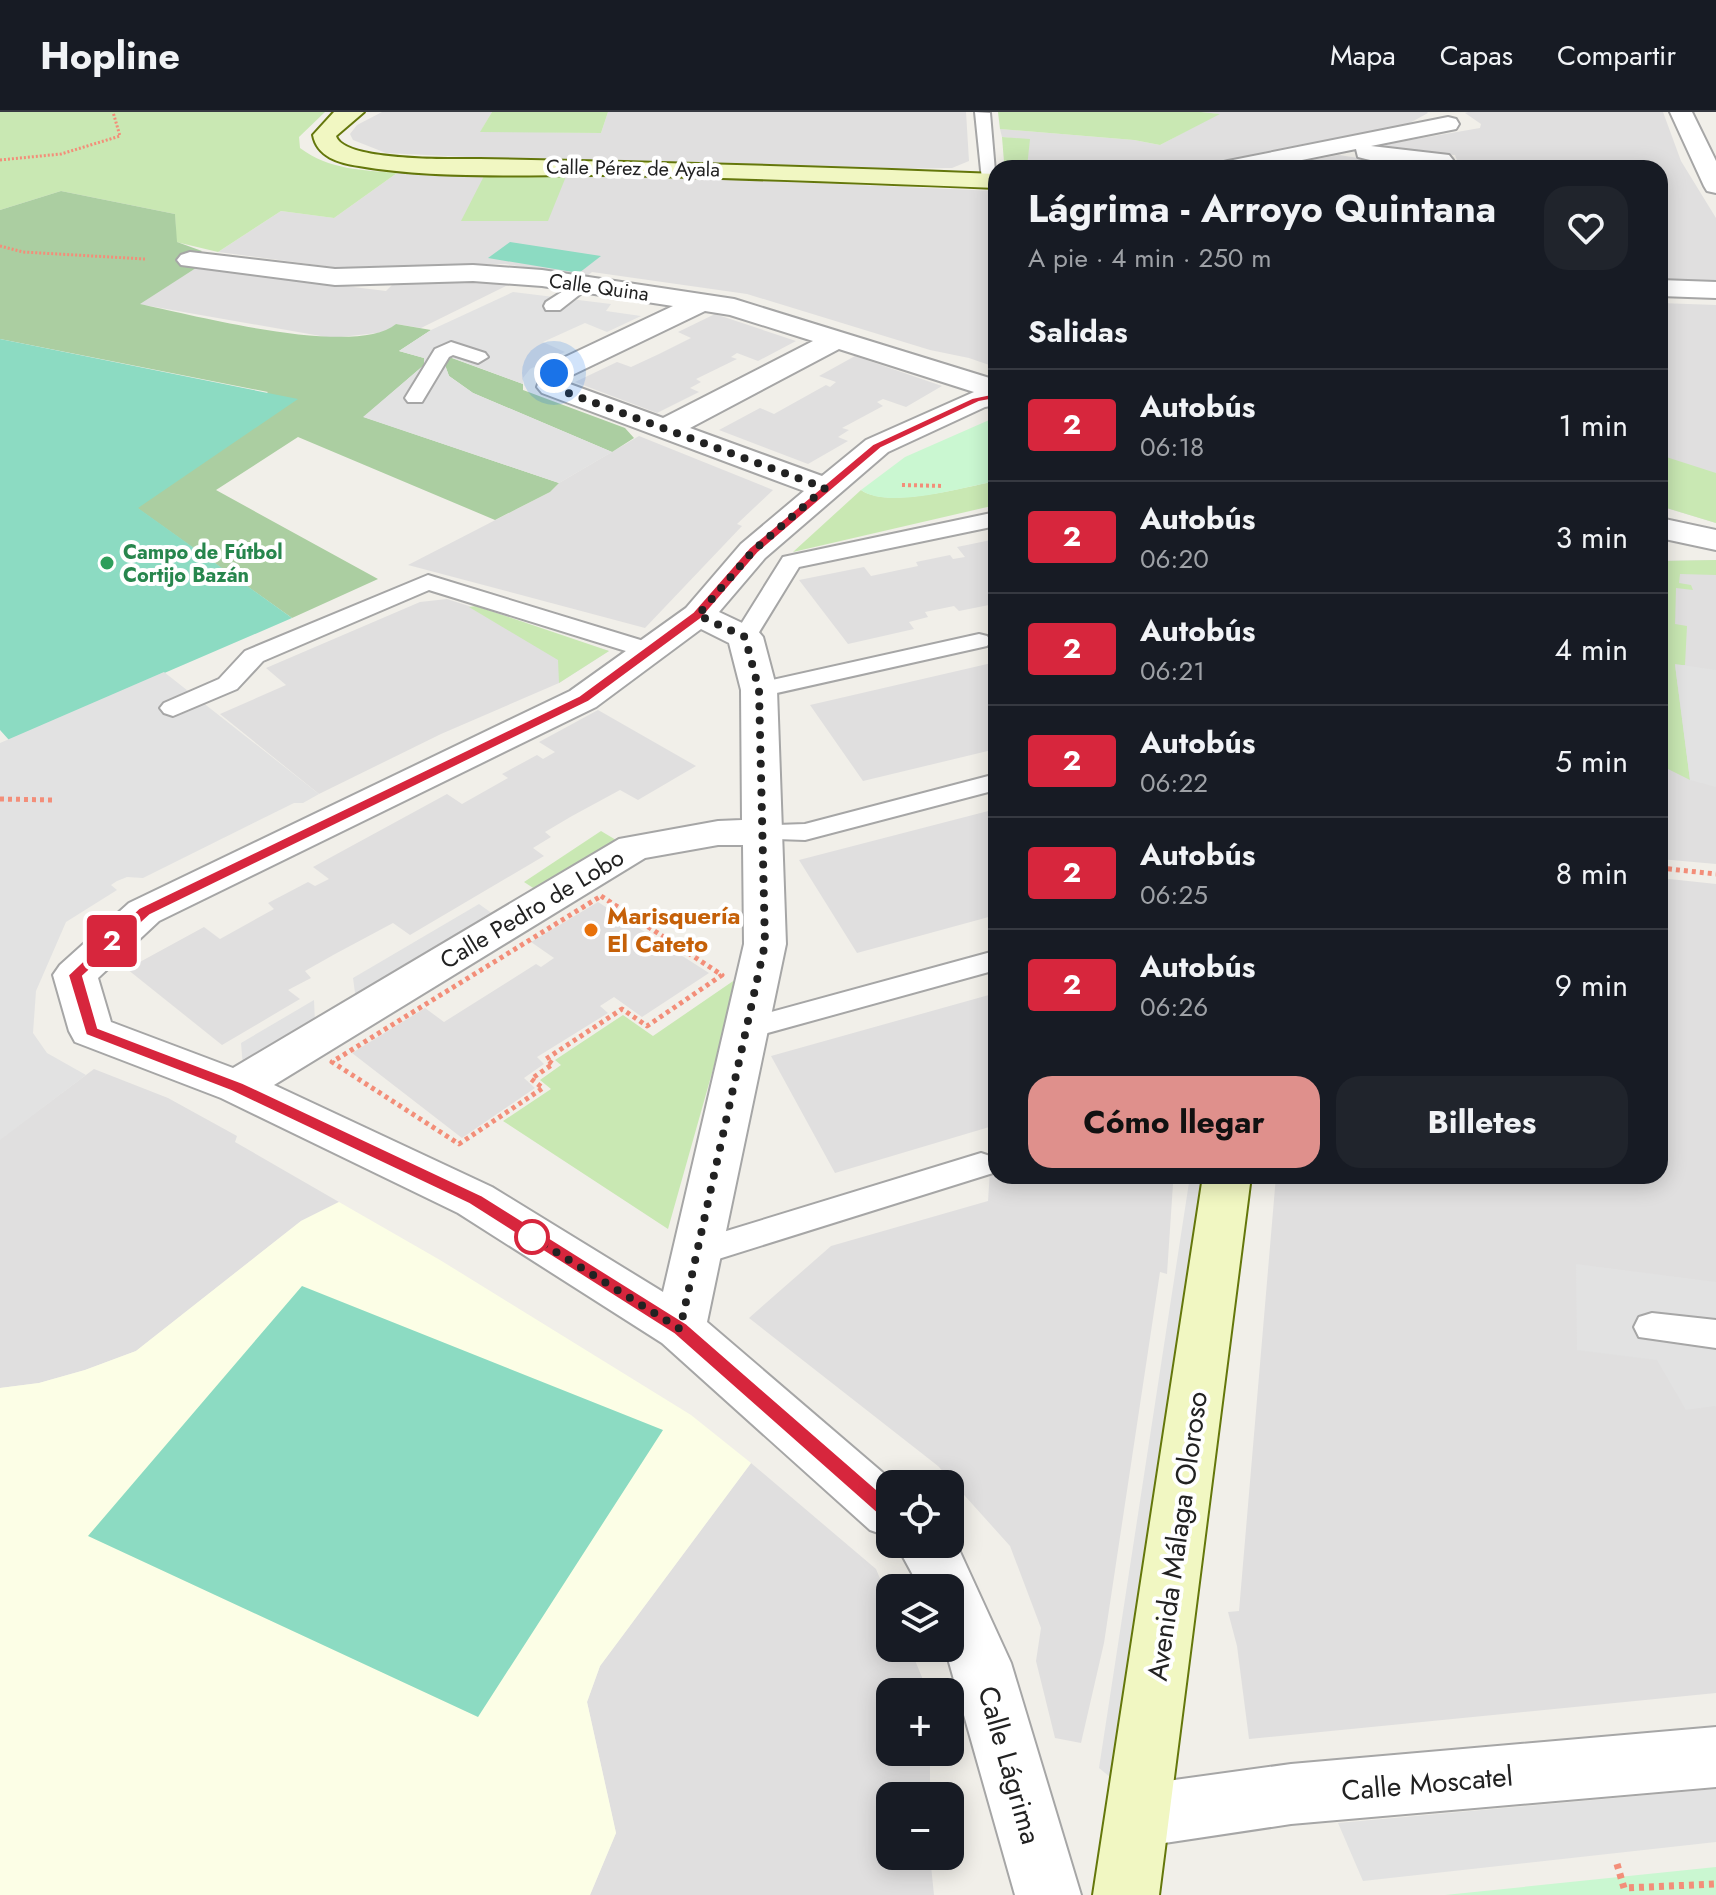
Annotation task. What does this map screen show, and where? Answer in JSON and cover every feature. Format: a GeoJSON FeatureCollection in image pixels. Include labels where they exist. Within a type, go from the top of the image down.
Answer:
{"type":"FeatureCollection","features":[{"type":"Feature","properties":{"kind":"street","name":"Calle Pérez de Ayala"},"geometry":{"type":"LineString","coordinates":[[353,112],[342,117],[324,135],[326,144],[337,153],[416,165],[715,170],[988,180]]}},
{"type":"Feature","properties":{"kind":"street"},"geometry":{"type":"LineString","coordinates":[[1681,112],[1716,186]]}},
{"type":"Feature","properties":{"kind":"street"},"geometry":{"type":"LineString","coordinates":[[1267,160],[1448,124]]}},
{"type":"Feature","properties":{"kind":"street"},"geometry":{"type":"LineString","coordinates":[[1345,144],[1392,158],[1441,160]]}},
{"type":"Feature","properties":{"kind":"street","name":"Calle Quina"},"geometry":{"type":"LineString","coordinates":[[190,260],[335,277],[473,273],[582,284],[734,307],[988,386]]}},
{"type":"Feature","properties":{"kind":"street"},"geometry":{"type":"LineString","coordinates":[[1668,288],[1716,290]]}},
{"type":"Feature","properties":{"kind":"street"},"geometry":{"type":"LineString","coordinates":[[702,302],[554,373],[552,387],[825,488]]}},
{"type":"Feature","properties":{"kind":"street"},"geometry":{"type":"LineString","coordinates":[[665,429],[837,339]]}},
{"type":"Feature","properties":{"kind":"street"},"geometry":{"type":"LineString","coordinates":[[876,1501],[680,1329],[475,1200],[237,1087],[91,1031],[75,975],[144,912],[583,699],[698,615],[753,551],[877,446],[976,400],[988,398]]}},
{"type":"Feature","properties":{"kind":"street"},"geometry":{"type":"LineString","coordinates":[[1668,530],[1716,540]]}},
{"type":"Feature","properties":{"kind":"street"},"geometry":{"type":"LineString","coordinates":[[680,1329],[765,944],[759,690],[745,637],[698,615]]}},
{"type":"Feature","properties":{"kind":"street","name":"Calle Pedro de Lobo"},"geometry":{"type":"LineString","coordinates":[[237,1087],[633,848],[718,833],[762,832]]}},
{"type":"Feature","properties":{"kind":"street","name":"Avenida Málaga Oloroso"},"geometry":{"type":"LineString","coordinates":[[1126,1895],[1226,1184]]}},
{"type":"Feature","properties":{"kind":"street","name":"Calle Lágrima"},"geometry":{"type":"LineString","coordinates":[[964,1624],[981,1663],[1048,1895]]}},
{"type":"Feature","properties":{"kind":"street","name":"Calle Moscatel"},"geometry":{"type":"LineString","coordinates":[[1138,1816],[1291,1794],[1716,1757]]}},
{"type":"Feature","properties":{"kind":"lane"},"geometry":{"type":"LineString","coordinates":[[982,113],[990,160]]}},
{"type":"Feature","properties":{"kind":"lane"},"geometry":{"type":"LineString","coordinates":[[553,306],[582,284]]}},
{"type":"Feature","properties":{"kind":"lane"},"geometry":{"type":"LineString","coordinates":[[415,398],[442,353],[451,348],[478,357]]}},
{"type":"Feature","properties":{"kind":"lane"},"geometry":{"type":"LineString","coordinates":[[745,637],[791,562],[988,521]]}},
{"type":"Feature","properties":{"kind":"lane"},"geometry":{"type":"LineString","coordinates":[[173,708],[228,684],[254,656],[428,582],[651,651]]}},
{"type":"Feature","properties":{"kind":"lane"},"geometry":{"type":"LineString","coordinates":[[759,690],[979,641]]}},
{"type":"Feature","properties":{"kind":"lane","name":"Calle Pedro de Lobo"},"geometry":{"type":"LineString","coordinates":[[762,832],[805,832],[988,784]]}},
{"type":"Feature","properties":{"kind":"lane"},"geometry":{"type":"LineString","coordinates":[[746,1029],[988,963]]}},
{"type":"Feature","properties":{"kind":"lane"},"geometry":{"type":"LineString","coordinates":[[696,1253],[981,1165]]}},
{"type":"Feature","properties":{"kind":"lane"},"geometry":{"type":"LineString","coordinates":[[1652,1327],[1716,1334]]}},
{"type":"Feature","properties":{"kind":"path"},"geometry":{"type":"LineString","coordinates":[[0,160],[36,160],[88,150],[120,136],[113,112]]}},
{"type":"Feature","properties":{"kind":"path"},"geometry":{"type":"LineString","coordinates":[[0,246],[23,252],[190,260]]}},
{"type":"Feature","properties":{"kind":"path"},"geometry":{"type":"LineString","coordinates":[[899,485],[945,486]]}},
{"type":"Feature","properties":{"kind":"path"},"geometry":{"type":"LineString","coordinates":[[0,799],[54,800]]}},
{"type":"Feature","properties":{"kind":"path"},"geometry":{"type":"LineString","coordinates":[[1668,869],[1716,874]]}},
{"type":"Feature","properties":{"kind":"path"},"geometry":{"type":"LineString","coordinates":[[601,896],[722,975],[647,1026],[622,1009],[546,1059],[553,1064],[531,1079],[543,1088],[459,1144],[332,1062],[601,896]]}},
{"type":"Feature","properties":{"kind":"path"},"geometry":{"type":"LineString","coordinates":[[1617,1864],[1624,1888],[1716,1884]]}},
{"type":"Feature","properties":{"kind":"shaded area"},"geometry":{"type":"Polygon","coordinates":[[[382,112],[492,112],[481,131],[601,133],[608,112],[966,112],[969,161],[952,168],[874,169],[386,153],[353,140],[350,134],[357,125],[382,112]]]}},
{"type":"Feature","properties":{"kind":"shaded area"},"geometry":{"type":"Polygon","coordinates":[[[1201,112],[1428,113],[1406,125],[1230,160],[1028,160],[1029,140],[1002,137],[1000,129],[1160,145],[1218,114],[1201,112]]]}},
{"type":"Feature","properties":{"kind":"shaded area"},"geometry":{"type":"Polygon","coordinates":[[[1663,112],[1681,161],[1716,218],[1716,282],[1668,280],[1668,160],[1457,160],[1455,155],[1391,151],[1376,146],[1480,128],[1481,124],[1465,113],[1663,112]]]}},
{"type":"Feature","properties":{"kind":"shaded area"},"geometry":{"type":"Polygon","coordinates":[[[1339,155],[1371,160],[1311,160],[1339,155]]]}},
{"type":"Feature","properties":{"kind":"shaded area"},"geometry":{"type":"Polygon","coordinates":[[[397,173],[651,176],[988,191],[988,365],[747,294],[592,272],[586,277],[505,264],[348,269],[218,252],[281,211],[334,218],[397,173]]]}},
{"type":"Feature","properties":{"kind":"shaded area"},"geometry":{"type":"Polygon","coordinates":[[[196,268],[386,291],[393,284],[469,280],[510,284],[421,328],[396,324],[386,332],[332,338],[138,304],[196,268]]]}},
{"type":"Feature","properties":{"kind":"shaded area"},"geometry":{"type":"Polygon","coordinates":[[[513,292],[611,304],[606,311],[641,316],[607,332],[585,323],[543,342],[565,352],[530,369],[523,378],[523,384],[450,357],[445,365],[449,376],[473,393],[612,452],[559,483],[363,417],[424,365],[424,358],[399,351],[431,330],[513,292]]]}},
{"type":"Feature","properties":{"kind":"shaded area"},"geometry":{"type":"Polygon","coordinates":[[[1668,303],[1716,305],[1716,523],[1668,508],[1668,303]]]}},
{"type":"Feature","properties":{"kind":"shaded area"},"geometry":{"type":"Polygon","coordinates":[[[715,314],[796,341],[758,361],[737,353],[731,357],[737,359],[696,379],[701,382],[690,388],[699,392],[657,413],[575,382],[617,362],[631,367],[659,354],[691,338],[678,332],[715,314]]]}},
{"type":"Feature","properties":{"kind":"shaded area"},"geometry":{"type":"Polygon","coordinates":[[[855,356],[942,386],[906,407],[883,399],[877,402],[883,406],[842,428],[849,430],[838,437],[848,441],[808,464],[719,430],[760,408],[774,414],[826,385],[830,387],[836,382],[819,376],[855,356]]]}},
{"type":"Feature","properties":{"kind":"shaded area"},"geometry":{"type":"Polygon","coordinates":[[[639,436],[773,490],[737,524],[742,526],[645,628],[408,565],[550,492],[559,483],[639,436]]]}},
{"type":"Feature","properties":{"kind":"shaded area"},"geometry":{"type":"Polygon","coordinates":[[[988,541],[988,605],[959,611],[954,606],[925,612],[928,617],[909,622],[914,629],[848,644],[799,580],[864,567],[871,576],[918,566],[916,562],[950,555],[953,559],[965,557],[957,547],[988,541]]]}},
{"type":"Feature","properties":{"kind":"shaded area"},"geometry":{"type":"Polygon","coordinates":[[[1716,560],[1716,864],[1668,860],[1668,561],[1716,560]]]}},
{"type":"Feature","properties":{"kind":"shaded area"},"geometry":{"type":"Polygon","coordinates":[[[447,599],[609,651],[559,683],[441,734],[319,794],[220,714],[286,685],[266,668],[420,602],[447,599]]]}},
{"type":"Feature","properties":{"kind":"shaded area"},"geometry":{"type":"Polygon","coordinates":[[[988,664],[988,751],[863,781],[810,705],[988,664]]]}},
{"type":"Feature","properties":{"kind":"shaded area"},"geometry":{"type":"Polygon","coordinates":[[[1675,664],[1716,670],[1716,787],[1690,780],[1675,664]]]}},
{"type":"Feature","properties":{"kind":"shaded area"},"geometry":{"type":"Polygon","coordinates":[[[164,672],[319,794],[303,803],[294,803],[143,878],[127,877],[117,881],[111,885],[117,890],[66,922],[36,991],[33,1033],[47,1053],[86,1075],[0,1140],[0,743],[164,672]]]}},
{"type":"Feature","properties":{"kind":"shaded area"},"geometry":{"type":"Polygon","coordinates":[[[598,710],[696,766],[638,800],[620,790],[572,816],[545,832],[551,837],[533,848],[544,856],[410,935],[393,923],[305,971],[311,978],[288,990],[300,999],[222,1045],[127,969],[204,927],[220,939],[274,909],[268,903],[308,882],[315,886],[329,879],[313,867],[447,794],[462,804],[508,778],[502,774],[537,755],[543,759],[555,752],[539,742],[598,710]]]}},
{"type":"Feature","properties":{"kind":"shaded area"},"geometry":{"type":"Polygon","coordinates":[[[988,811],[988,917],[857,953],[799,860],[988,811]]]}},
{"type":"Feature","properties":{"kind":"shaded area"},"geometry":{"type":"Polygon","coordinates":[[[1668,879],[1716,884],[1716,1693],[1249,1739],[1237,1646],[1228,1612],[1239,1611],[1275,1184],[1668,1184],[1668,879]]]}},
{"type":"Feature","properties":{"kind":"shaded area"},"geometry":{"type":"Polygon","coordinates":[[[598,902],[709,973],[642,1017],[614,997],[600,1006],[608,1013],[537,1057],[544,1064],[524,1078],[535,1088],[462,1138],[352,1053],[425,1008],[444,1022],[536,964],[541,967],[554,958],[531,942],[598,902]]]}},
{"type":"Feature","properties":{"kind":"shaded area"},"geometry":{"type":"Polygon","coordinates":[[[479,904],[500,919],[356,1000],[353,978],[479,904]]]}},
{"type":"Feature","properties":{"kind":"shaded area"},"geometry":{"type":"Polygon","coordinates":[[[988,995],[988,1127],[835,1173],[771,1056],[988,995]]]}},
{"type":"Feature","properties":{"kind":"shaded area"},"geometry":{"type":"Polygon","coordinates":[[[314,1000],[315,1023],[243,1067],[241,1043],[314,1000]]]}},
{"type":"Feature","properties":{"kind":"shaded area"},"geometry":{"type":"Polygon","coordinates":[[[94,1069],[168,1098],[237,1136],[235,1142],[339,1202],[301,1221],[136,1351],[39,1383],[0,1388],[0,1139],[94,1069]]]}},
{"type":"Feature","properties":{"kind":"shaded area"},"geometry":{"type":"Polygon","coordinates":[[[989,1184],[1173,1184],[1167,1274],[1160,1272],[1104,1643],[1081,1743],[1055,1738],[1036,1661],[1041,1628],[1010,1546],[964,1495],[964,1470],[942,1470],[749,1318],[831,1246],[988,1201],[989,1184]]]}},
{"type":"Feature","properties":{"kind":"shaded area"},"geometry":{"type":"Polygon","coordinates":[[[1189,1184],[1211,1184],[1121,1786],[1099,1768],[1189,1184]]]}},
{"type":"Feature","properties":{"kind":"shaded area"},"geometry":{"type":"Polygon","coordinates":[[[339,1202],[440,1260],[691,1415],[751,1463],[600,1666],[587,1702],[616,1833],[590,1895],[0,1895],[0,1388],[39,1383],[136,1351],[301,1221],[339,1202]]]}},
{"type":"Feature","properties":{"kind":"shaded area"},"geometry":{"type":"Polygon","coordinates":[[[1576,1264],[1716,1282],[1716,1406],[1686,1410],[1657,1360],[1577,1350],[1576,1264]]]}},
{"type":"Feature","properties":{"kind":"shaded area"},"geometry":{"type":"Polygon","coordinates":[[[751,1463],[876,1569],[876,1662],[916,1662],[922,1678],[876,1678],[876,1766],[930,1766],[930,1782],[876,1782],[876,1870],[931,1870],[934,1895],[590,1895],[616,1833],[587,1702],[600,1666],[751,1463]]]}},
{"type":"Feature","properties":{"kind":"shaded area"},"geometry":{"type":"Polygon","coordinates":[[[1716,1789],[1716,1842],[1363,1881],[1338,1823],[1716,1789]]]}},
{"type":"Feature","properties":{"kind":"green space"},"geometry":{"type":"Polygon","coordinates":[[[0,112],[325,112],[299,137],[300,148],[334,165],[397,173],[334,218],[281,211],[218,252],[176,242],[175,214],[61,191],[0,210],[0,112]]]}},
{"type":"Feature","properties":{"kind":"green space"},"geometry":{"type":"Polygon","coordinates":[[[492,112],[608,112],[601,133],[480,132],[492,112]]]}},
{"type":"Feature","properties":{"kind":"green space"},"geometry":{"type":"Polygon","coordinates":[[[998,112],[1220,114],[1160,145],[1000,129],[998,112]]]}},
{"type":"Feature","properties":{"kind":"green space"},"geometry":{"type":"Polygon","coordinates":[[[1002,137],[1030,139],[1028,160],[1004,160],[1002,137]]]}},
{"type":"Feature","properties":{"kind":"green space"},"geometry":{"type":"Polygon","coordinates":[[[485,174],[567,174],[548,221],[461,221],[485,174]]]}},
{"type":"Feature","properties":{"kind":"green space"},"geometry":{"type":"Polygon","coordinates":[[[61,191],[175,214],[177,242],[202,251],[185,265],[196,268],[140,304],[233,324],[311,336],[346,337],[375,333],[396,324],[431,330],[399,351],[424,358],[424,365],[364,417],[559,483],[550,492],[495,520],[298,437],[216,490],[378,579],[292,618],[137,508],[268,392],[0,339],[0,210],[61,191]]]}},
{"type":"Feature","properties":{"kind":"green space"},"geometry":{"type":"Polygon","coordinates":[[[510,242],[601,256],[579,273],[488,258],[510,242]]]}},
{"type":"Feature","properties":{"kind":"green space","name":"Campo de Fútbol Cortijo Bazán"},"geometry":{"type":"Polygon","coordinates":[[[0,339],[298,399],[138,508],[292,618],[9,740],[0,730],[0,339]]]}},
{"type":"Feature","properties":{"kind":"green space"},"geometry":{"type":"Polygon","coordinates":[[[449,357],[523,384],[523,390],[625,428],[634,438],[612,452],[473,393],[449,376],[445,365],[449,357]]]}},
{"type":"Feature","properties":{"kind":"green space"},"geometry":{"type":"Polygon","coordinates":[[[988,421],[988,483],[907,498],[873,496],[861,490],[905,457],[988,421]]]}},
{"type":"Feature","properties":{"kind":"green space"},"geometry":{"type":"Polygon","coordinates":[[[1668,458],[1716,473],[1716,523],[1668,508],[1668,458]]]}},
{"type":"Feature","properties":{"kind":"green space"},"geometry":{"type":"Polygon","coordinates":[[[988,483],[988,507],[793,552],[861,490],[889,497],[988,483]]]}},
{"type":"Feature","properties":{"kind":"green space"},"geometry":{"type":"Polygon","coordinates":[[[1716,560],[1716,575],[1680,574],[1679,583],[1691,585],[1693,590],[1676,588],[1675,624],[1687,626],[1685,665],[1675,665],[1690,780],[1668,769],[1668,561],[1716,560]]]}},
{"type":"Feature","properties":{"kind":"green space"},"geometry":{"type":"Polygon","coordinates":[[[476,606],[609,651],[559,683],[558,660],[469,607],[476,606]]]}},
{"type":"Feature","properties":{"kind":"green space"},"geometry":{"type":"Polygon","coordinates":[[[601,831],[621,843],[541,893],[524,882],[601,831]]]}},
{"type":"Feature","properties":{"kind":"green space"},"geometry":{"type":"Polygon","coordinates":[[[739,977],[668,1229],[503,1121],[551,1089],[540,1080],[561,1065],[555,1060],[623,1015],[653,1036],[739,977]]]}},
{"type":"Feature","properties":{"kind":"green space"},"geometry":{"type":"Polygon","coordinates":[[[302,1286],[663,1430],[478,1717],[88,1536],[302,1286]]]}},
{"type":"Feature","properties":{"kind":"green space"},"geometry":{"type":"Polygon","coordinates":[[[1716,1867],[1716,1895],[1445,1895],[1716,1867]]]}},
{"type":"Feature","properties":{"kind":"bus line","name":"2"},"geometry":{"type":"LineString","coordinates":[[876,1501],[680,1329],[475,1200],[237,1087],[91,1031],[75,975],[144,912],[583,699],[698,615],[753,551],[877,446],[976,400],[988,398]]}},
{"type":"Feature","properties":{"kind":"place","name":"Campo de Fútbol Cortijo Bazán"},"geometry":{"type":"Point","coordinates":[107,563]}},
{"type":"Feature","properties":{"kind":"place","name":"Marisquería El Cateto"},"geometry":{"type":"Point","coordinates":[591,930]}},
{"type":"Feature","properties":{"kind":"route"},"geometry":{"type":"LineString","coordinates":[[532,1237],[680,1329],[765,944],[759,690],[745,637],[698,615],[753,551],[825,488],[552,387],[554,373]]}}]}
